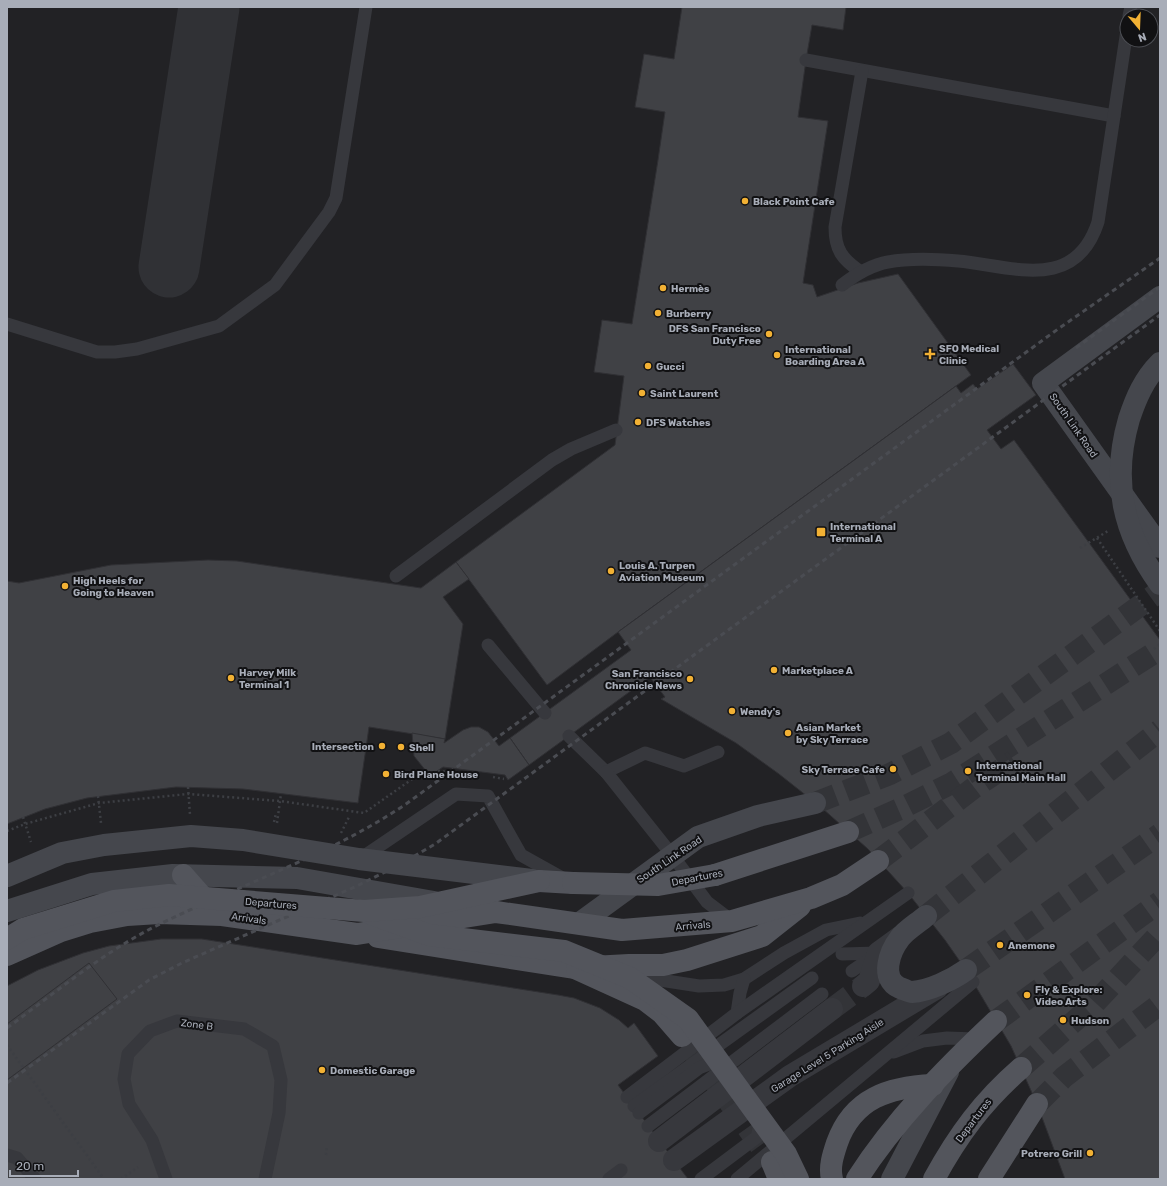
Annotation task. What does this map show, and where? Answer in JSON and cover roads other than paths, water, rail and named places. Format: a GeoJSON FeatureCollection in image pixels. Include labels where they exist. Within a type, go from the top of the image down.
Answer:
{"type":"FeatureCollection","features":[{"type":"Feature","properties":{"kind":"main road","name":"South Link Road"},"geometry":{"type":"LineString","coordinates":[[1160,297],[1044,383],[1160,547]]}},
{"type":"Feature","properties":{"kind":"main road"},"geometry":{"type":"LineString","coordinates":[[1160,364],[1146,379],[1139,392],[1126,432],[1121,456],[1120,477],[1126,519],[1138,551],[1160,584]]}},
{"type":"Feature","properties":{"kind":"main road","name":"South Link Road"},"geometry":{"type":"LineString","coordinates":[[580,923],[698,837],[758,816],[815,803]]}},
{"type":"Feature","properties":{"kind":"main road","name":"Departures"},"geometry":{"type":"LineString","coordinates":[[7,876],[62,853],[104,845],[191,836],[243,840],[359,859],[488,876],[573,883],[658,884],[715,875],[848,832]]}},
{"type":"Feature","properties":{"kind":"main road","name":"Arrivals"},"geometry":{"type":"LineString","coordinates":[[7,911],[92,884],[173,875],[297,878],[496,912],[622,930],[732,921],[811,898],[842,885],[878,861]]}},
{"type":"Feature","properties":{"kind":"main road"},"geometry":{"type":"LineString","coordinates":[[183,875],[218,915]]}},
{"type":"Feature","properties":{"kind":"main road","name":"Departures"},"geometry":{"type":"LineString","coordinates":[[7,939],[23,929],[114,901],[169,895],[364,911],[420,907],[539,881]]}},
{"type":"Feature","properties":{"kind":"main road"},"geometry":{"type":"LineString","coordinates":[[357,934],[574,968],[663,965],[688,960],[762,936],[811,898]]}},
{"type":"Feature","properties":{"kind":"main road"},"geometry":{"type":"LineString","coordinates":[[364,911],[429,935],[564,951],[630,978],[688,1019],[726,1069],[786,1154],[798,1179]]}},
{"type":"Feature","properties":{"kind":"main road","name":"Arrivals"},"geometry":{"type":"LineString","coordinates":[[7,955],[61,931],[90,922],[120,916],[159,913],[218,915],[357,934],[496,912]]}},
{"type":"Feature","properties":{"kind":"main road"},"geometry":{"type":"LineString","coordinates":[[926,916],[900,937],[889,957],[887,973],[896,986],[911,992],[963,978]]}},
{"type":"Feature","properties":{"kind":"main road"},"geometry":{"type":"LineString","coordinates":[[574,968],[645,1000],[662,1013],[682,1036]]}},
{"type":"Feature","properties":{"kind":"main road"},"geometry":{"type":"LineString","coordinates":[[857,1179],[889,1134],[976,1039],[996,1021]]}},
{"type":"Feature","properties":{"kind":"main road"},"geometry":{"type":"LineString","coordinates":[[892,1179],[950,1067]]}},
{"type":"Feature","properties":{"kind":"main road","name":"Departures"},"geometry":{"type":"LineString","coordinates":[[934,1179],[964,1130],[994,1091],[1021,1068]]}},
{"type":"Feature","properties":{"kind":"main road"},"geometry":{"type":"LineString","coordinates":[[832,1179],[831,1172],[833,1155],[842,1128],[860,1106],[877,1097],[907,1087],[933,1085]]}},
{"type":"Feature","properties":{"kind":"main road"},"geometry":{"type":"LineString","coordinates":[[989,1179],[1037,1104]]}},
{"type":"Feature","properties":{"kind":"street"},"geometry":{"type":"LineString","coordinates":[[858,978],[869,981],[878,953],[900,937]]}},
{"type":"Feature","properties":{"kind":"street","name":"Garage Level 5 Parking Aisle"},"geometry":{"type":"LineString","coordinates":[[674,1160],[790,1076],[963,978]]}},
{"type":"Feature","properties":{"kind":"street"},"geometry":{"type":"LineString","coordinates":[[654,1133],[827,1002]]}},
{"type":"Feature","properties":{"kind":"lane"},"geometry":{"type":"LineString","coordinates":[[7,324],[97,352],[115,352],[137,349],[219,326],[275,285],[329,212],[336,198],[366,7]]}},
{"type":"Feature","properties":{"kind":"lane"},"geometry":{"type":"LineString","coordinates":[[842,284],[861,272],[887,262],[927,259],[958,261],[1018,270],[1046,271],[1059,267],[1071,260],[1090,240],[1098,222],[1124,48]]}},
{"type":"Feature","properties":{"kind":"lane"},"geometry":{"type":"LineString","coordinates":[[806,60],[1114,116]]}},
{"type":"Feature","properties":{"kind":"lane"},"geometry":{"type":"LineString","coordinates":[[861,272],[849,264],[840,254],[835,240],[835,227],[862,71]]}},
{"type":"Feature","properties":{"kind":"lane"},"geometry":{"type":"LineString","coordinates":[[396,576],[552,460],[571,449],[616,430]]}},
{"type":"Feature","properties":{"kind":"lane"},"geometry":{"type":"LineString","coordinates":[[488,645],[545,712]]}},
{"type":"Feature","properties":{"kind":"lane"},"geometry":{"type":"LineString","coordinates":[[569,736],[606,772],[707,902],[732,921]]}},
{"type":"Feature","properties":{"kind":"lane"},"geometry":{"type":"LineString","coordinates":[[606,772],[645,752],[684,766],[718,752]]}},
{"type":"Feature","properties":{"kind":"lane"},"geometry":{"type":"LineString","coordinates":[[359,859],[456,794],[488,796],[521,854],[573,883]]}},
{"type":"Feature","properties":{"kind":"lane"},"geometry":{"type":"LineString","coordinates":[[633,1105],[737,1013],[908,893]]}},
{"type":"Feature","properties":{"kind":"lane"},"geometry":{"type":"LineString","coordinates":[[574,968],[699,986],[724,986],[744,979],[784,953],[826,930],[866,922]]}},
{"type":"Feature","properties":{"kind":"lane"},"geometry":{"type":"LineString","coordinates":[[842,954],[878,953]]}},
{"type":"Feature","properties":{"kind":"lane"},"geometry":{"type":"LineString","coordinates":[[633,1105],[812,978]]}},
{"type":"Feature","properties":{"kind":"lane"},"geometry":{"type":"LineString","coordinates":[[737,1179],[885,1055],[963,978]]}},
{"type":"Feature","properties":{"kind":"lane"},"geometry":{"type":"LineString","coordinates":[[737,1013],[744,979]]}},
{"type":"Feature","properties":{"kind":"lane","name":"Zone B"},"geometry":{"type":"LineString","coordinates":[[166,1179],[152,1140],[129,1104],[124,1079],[128,1054],[150,1031],[177,1021],[244,1029],[273,1046],[281,1080],[280,1107],[265,1179]]}},
{"type":"Feature","properties":{"kind":"lane"},"geometry":{"type":"LineString","coordinates":[[885,1055],[923,1041],[947,1038],[976,1039]]}},
{"type":"Feature","properties":{"kind":"lane"},"geometry":{"type":"LineString","coordinates":[[633,1105],[709,1063],[718,1064],[726,1069]]}},
{"type":"Feature","properties":{"kind":"lane"},"geometry":{"type":"LineString","coordinates":[[701,1179],[757,1137],[760,1120],[755,1110]]}},
{"type":"Feature","properties":{"kind":"lane"},"geometry":{"type":"LineString","coordinates":[[7,1155],[17,1158],[35,1179]]}},
{"type":"Feature","properties":{"kind":"lane"},"geometry":{"type":"LineString","coordinates":[[609,1179],[621,1170]]}},
{"type":"Feature","properties":{"kind":"tunnel"},"geometry":{"type":"LineString","coordinates":[[815,803],[890,774],[951,743],[1160,591]]}},
{"type":"Feature","properties":{"kind":"tunnel"},"geometry":{"type":"LineString","coordinates":[[848,832],[902,808],[952,783],[1160,649]]}},
{"type":"Feature","properties":{"kind":"tunnel"},"geometry":{"type":"LineString","coordinates":[[926,916],[1160,730]]}},
{"type":"Feature","properties":{"kind":"tunnel"},"geometry":{"type":"LineString","coordinates":[[878,861],[975,787],[1014,761]]}},
{"type":"Feature","properties":{"kind":"tunnel"},"geometry":{"type":"LineString","coordinates":[[966,970],[1160,834]]}},
{"type":"Feature","properties":{"kind":"tunnel"},"geometry":{"type":"LineString","coordinates":[[996,1021],[1160,902]]}},
{"type":"Feature","properties":{"kind":"tunnel"},"geometry":{"type":"LineString","coordinates":[[1021,1068],[1095,1003],[1160,933]]}},
{"type":"Feature","properties":{"kind":"tunnel"},"geometry":{"type":"LineString","coordinates":[[832,1009],[863,986]]}},
{"type":"Feature","properties":{"kind":"tunnel"},"geometry":{"type":"LineString","coordinates":[[1037,1104],[1064,1077],[1160,1004]]}},
{"type":"Feature","properties":{"kind":"tunnel"},"geometry":{"type":"LineString","coordinates":[[690,1047],[772,1162]]}},
{"type":"Feature","properties":{"kind":"railway"},"geometry":{"type":"LineString","coordinates":[[7,1028],[79,974],[115,949],[134,938],[186,912],[282,870],[345,840],[406,804],[1058,329],[1160,258]]}},
{"type":"Feature","properties":{"kind":"railway"},"geometry":{"type":"LineString","coordinates":[[1076,348],[1160,287]]}},
{"type":"Feature","properties":{"kind":"railway"},"geometry":{"type":"LineString","coordinates":[[7,1083],[149,980],[182,963],[357,886],[401,864],[435,844],[1160,315]]}},
{"type":"Feature","properties":{"kind":"place","name":"Black Point Cafe"},"geometry":{"type":"Point","coordinates":[745,201]}},
{"type":"Feature","properties":{"kind":"place","name":"Hermès"},"geometry":{"type":"Point","coordinates":[663,288]}},
{"type":"Feature","properties":{"kind":"place","name":"Burberry"},"geometry":{"type":"Point","coordinates":[658,313]}},
{"type":"Feature","properties":{"kind":"place","name":"DFS San Francisco Duty Free"},"geometry":{"type":"Point","coordinates":[769,334]}},
{"type":"Feature","properties":{"kind":"place","name":"SFO Medical Clinic"},"geometry":{"type":"Point","coordinates":[930,354]}},
{"type":"Feature","properties":{"kind":"place","name":"International Boarding Area A"},"geometry":{"type":"Point","coordinates":[777,355]}},
{"type":"Feature","properties":{"kind":"place","name":"Gucci"},"geometry":{"type":"Point","coordinates":[648,366]}},
{"type":"Feature","properties":{"kind":"place","name":"Saint Laurent"},"geometry":{"type":"Point","coordinates":[642,393]}},
{"type":"Feature","properties":{"kind":"place","name":"DFS Watches"},"geometry":{"type":"Point","coordinates":[638,422]}},
{"type":"Feature","properties":{"kind":"place","name":"International Terminal A"},"geometry":{"type":"Point","coordinates":[821,532]}},
{"type":"Feature","properties":{"kind":"place","name":"Louis A. Turpen Aviation Museum"},"geometry":{"type":"Point","coordinates":[611,571]}},
{"type":"Feature","properties":{"kind":"place","name":"High Heels for Going to Heaven"},"geometry":{"type":"Point","coordinates":[65,586]}},
{"type":"Feature","properties":{"kind":"place","name":"Marketplace A"},"geometry":{"type":"Point","coordinates":[774,670]}},
{"type":"Feature","properties":{"kind":"place","name":"Harvey Milk Terminal 1"},"geometry":{"type":"Point","coordinates":[231,678]}},
{"type":"Feature","properties":{"kind":"place","name":"San Francisco Chronicle News"},"geometry":{"type":"Point","coordinates":[690,679]}},
{"type":"Feature","properties":{"kind":"place","name":"Wendy's"},"geometry":{"type":"Point","coordinates":[732,711]}},
{"type":"Feature","properties":{"kind":"place","name":"Asian Market by Sky Terrace"},"geometry":{"type":"Point","coordinates":[788,733]}},
{"type":"Feature","properties":{"kind":"place","name":"Intersection"},"geometry":{"type":"Point","coordinates":[382,746]}},
{"type":"Feature","properties":{"kind":"place","name":"Shell"},"geometry":{"type":"Point","coordinates":[401,747]}},
{"type":"Feature","properties":{"kind":"place","name":"Sky Terrace Cafe"},"geometry":{"type":"Point","coordinates":[893,769]}},
{"type":"Feature","properties":{"kind":"place","name":"International Terminal Main Hall"},"geometry":{"type":"Point","coordinates":[968,771]}},
{"type":"Feature","properties":{"kind":"place","name":"Bird Plane House"},"geometry":{"type":"Point","coordinates":[386,774]}},
{"type":"Feature","properties":{"kind":"place","name":"Anemone"},"geometry":{"type":"Point","coordinates":[1000,945]}},
{"type":"Feature","properties":{"kind":"place","name":"Fly & Explore: Video Arts"},"geometry":{"type":"Point","coordinates":[1027,995]}},
{"type":"Feature","properties":{"kind":"place","name":"Hudson"},"geometry":{"type":"Point","coordinates":[1063,1020]}},
{"type":"Feature","properties":{"kind":"place","name":"Domestic Garage"},"geometry":{"type":"Point","coordinates":[322,1070]}},
{"type":"Feature","properties":{"kind":"place","name":"Potrero Grill"},"geometry":{"type":"Point","coordinates":[1090,1153]}}]}
